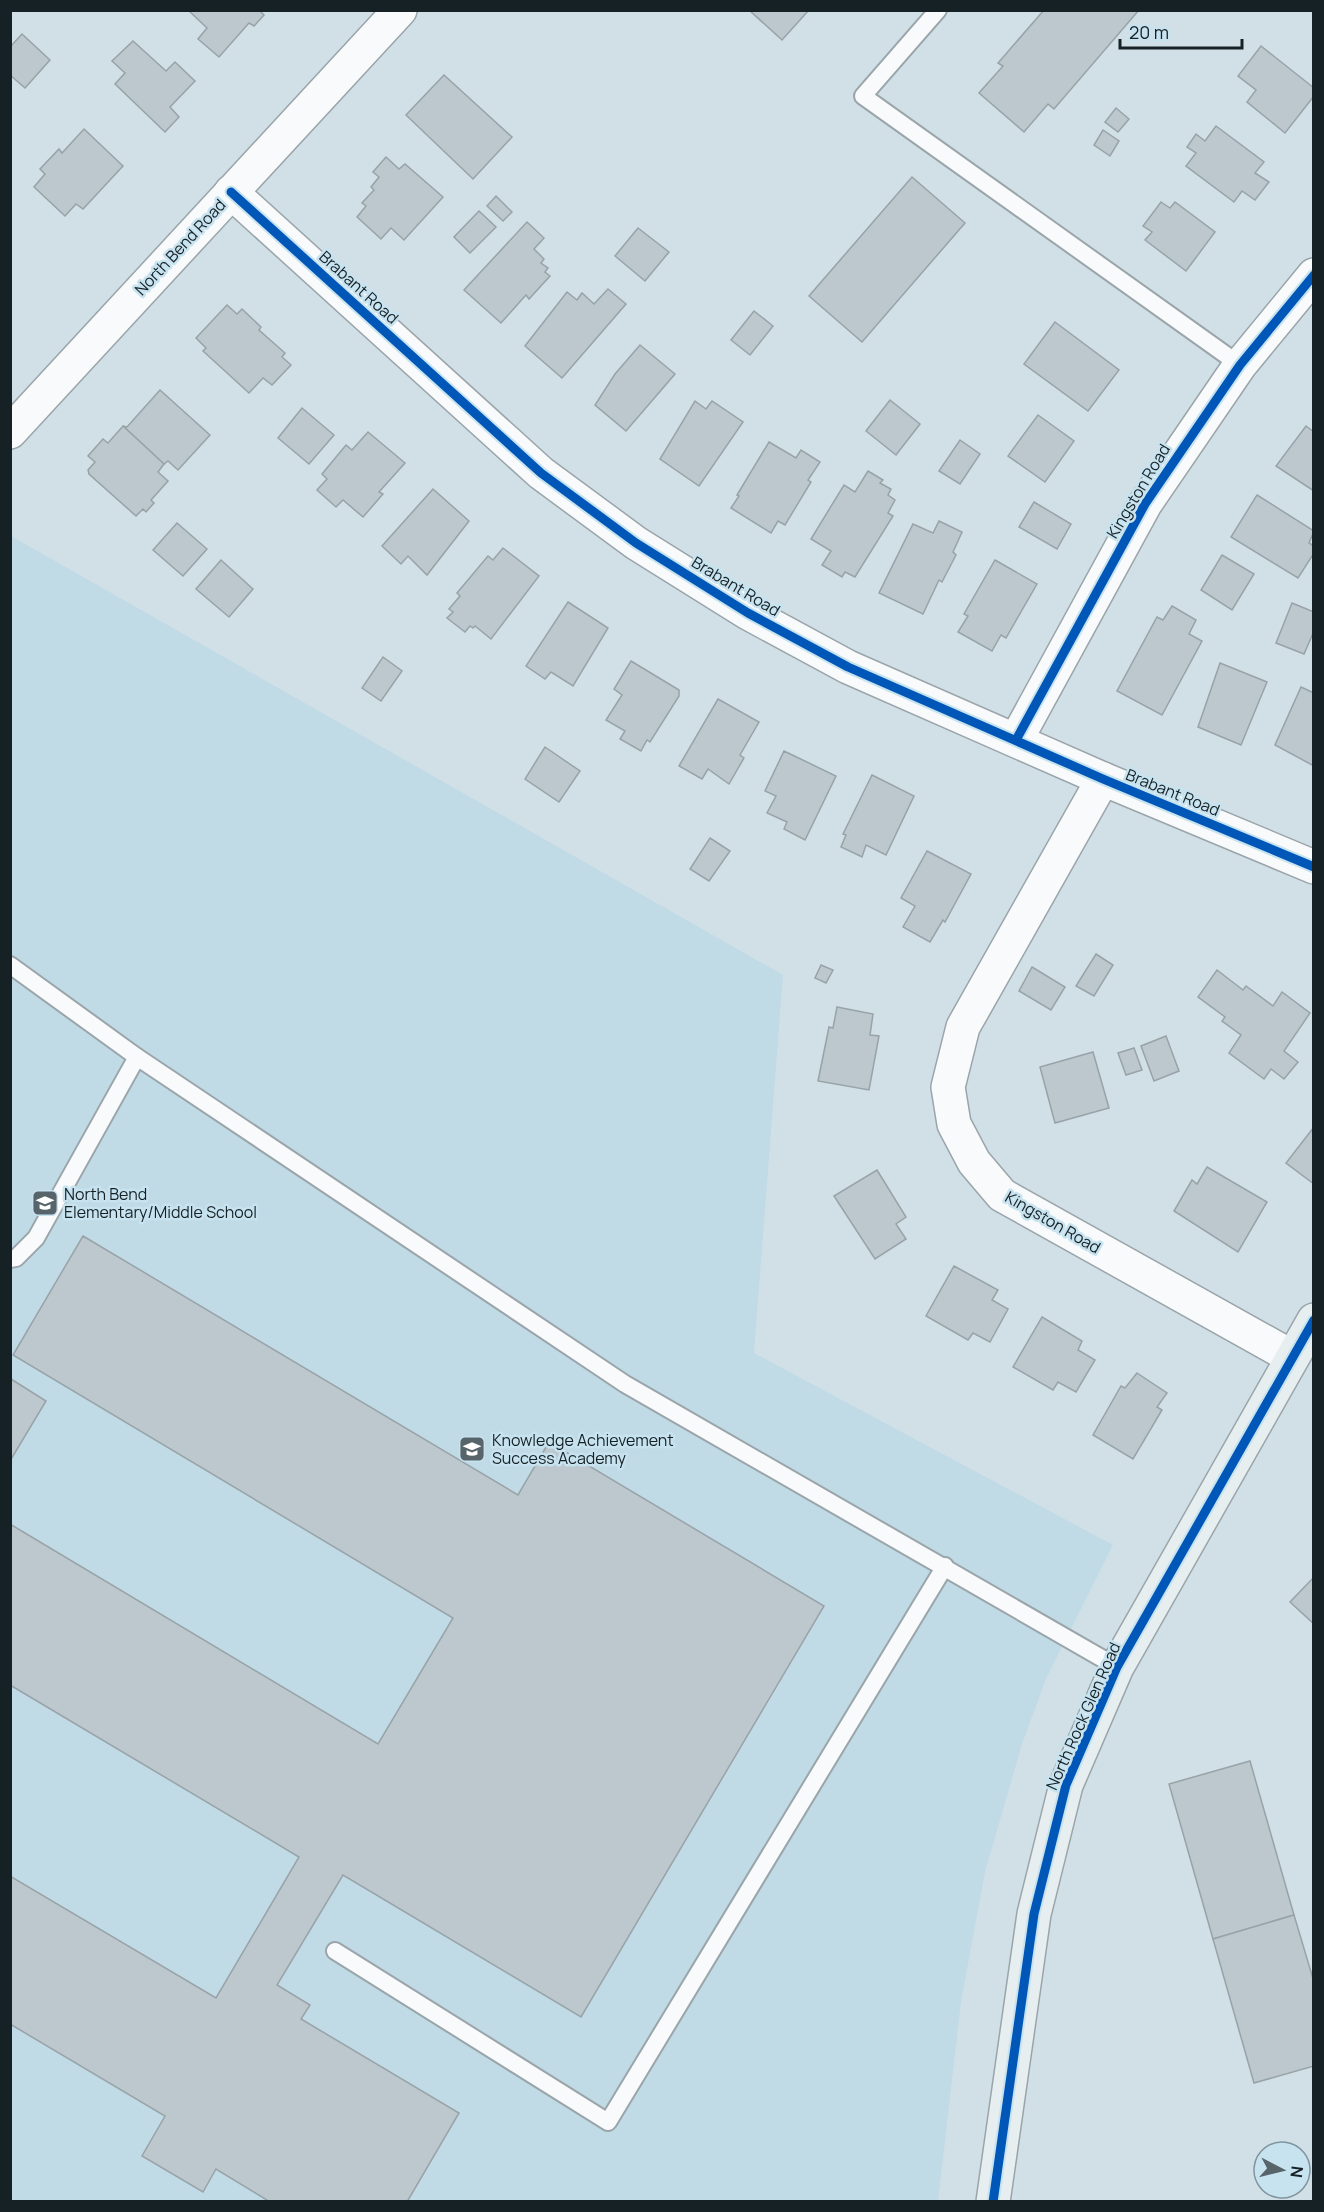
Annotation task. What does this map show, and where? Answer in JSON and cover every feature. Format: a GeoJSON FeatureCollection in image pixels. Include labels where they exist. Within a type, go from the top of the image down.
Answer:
{"type":"FeatureCollection","features":[{"type":"Feature","properties":{"kind":"street","name":"North Bend Road"},"geometry":{"type":"LineString","coordinates":[[10,432],[400,10]]}},
{"type":"Feature","properties":{"kind":"street","name":"Brabant Road"},"geometry":{"type":"LineString","coordinates":[[231,192],[540,473],[636,543],[748,612],[848,668],[1103,779],[1314,867]]}},
{"type":"Feature","properties":{"kind":"street","name":"Kingston Road"},"geometry":{"type":"LineString","coordinates":[[1016,740],[1145,504],[1240,365],[1314,275]]}},
{"type":"Feature","properties":{"kind":"street","name":"Kingston Road"},"geometry":{"type":"LineString","coordinates":[[1103,779],[963,1027],[948,1087],[954,1124],[974,1162],[1002,1195],[1292,1357]]}},
{"type":"Feature","properties":{"kind":"street","name":"North Rock Glen Road"},"geometry":{"type":"LineString","coordinates":[[993,2202],[1034,1914],[1066,1785],[1117,1667],[1314,1320]]}},
{"type":"Feature","properties":{"kind":"lane"},"geometry":{"type":"LineString","coordinates":[[939,10],[864,96],[1240,365]]}},
{"type":"Feature","properties":{"kind":"lane"},"geometry":{"type":"LineString","coordinates":[[10,965],[137,1057],[625,1384],[1117,1667]]}},
{"type":"Feature","properties":{"kind":"lane"},"geometry":{"type":"LineString","coordinates":[[10,1259],[16,1258],[36,1238],[137,1057]]}},
{"type":"Feature","properties":{"kind":"lane"},"geometry":{"type":"LineString","coordinates":[[335,1951],[608,2122],[945,1566]]}},
{"type":"Feature","properties":{"kind":"shaded area","name":"Knowledge Achievement Success Academy"},"geometry":{"type":"Polygon","coordinates":[[[11,536],[783,975],[754,1353],[1113,1545],[1046,1679],[1022,1744],[985,1872],[961,2002],[938,2201],[11,2201],[11,536]]]}},
{"type":"Feature","properties":{"kind":"building"},"geometry":{"type":"Polygon","coordinates":[[[188,10],[259,10],[264,15],[254,26],[249,23],[219,57],[198,39],[207,28],[188,10]]]}},
{"type":"Feature","properties":{"kind":"building"},"geometry":{"type":"Polygon","coordinates":[[[749,10],[809,10],[782,40],[749,10]]]}},
{"type":"Feature","properties":{"kind":"building"},"geometry":{"type":"Polygon","coordinates":[[[1044,10],[1139,10],[1054,109],[1048,104],[1024,132],[979,93],[1003,66],[998,63],[1044,10]]]}},
{"type":"Feature","properties":{"kind":"building"},"geometry":{"type":"Polygon","coordinates":[[[22,34],[50,60],[25,88],[10,75],[10,47],[22,34]]]}},
{"type":"Feature","properties":{"kind":"building"},"geometry":{"type":"Polygon","coordinates":[[[133,41],[166,71],[175,62],[195,81],[170,107],[179,117],[165,132],[115,84],[125,73],[112,61],[133,41]]]}},
{"type":"Feature","properties":{"kind":"building"},"geometry":{"type":"Polygon","coordinates":[[[1261,46],[1314,88],[1314,96],[1285,133],[1247,102],[1256,90],[1238,76],[1261,46]]]}},
{"type":"Feature","properties":{"kind":"building"},"geometry":{"type":"Polygon","coordinates":[[[444,75],[512,137],[473,179],[406,115],[444,75]]]}},
{"type":"Feature","properties":{"kind":"building"},"geometry":{"type":"Polygon","coordinates":[[[1116,108],[1129,119],[1118,132],[1105,122],[1116,108]]]}},
{"type":"Feature","properties":{"kind":"building"},"geometry":{"type":"Polygon","coordinates":[[[1216,126],[1264,162],[1255,173],[1269,182],[1255,200],[1242,191],[1234,202],[1186,166],[1196,153],[1187,147],[1196,134],[1205,141],[1216,126]]]}},
{"type":"Feature","properties":{"kind":"building"},"geometry":{"type":"Polygon","coordinates":[[[84,129],[123,166],[83,209],[76,204],[65,216],[34,187],[45,174],[40,169],[59,149],[62,153],[84,129]]]}},
{"type":"Feature","properties":{"kind":"building"},"geometry":{"type":"Polygon","coordinates":[[[1103,130],[1119,141],[1110,156],[1094,145],[1103,130]]]}},
{"type":"Feature","properties":{"kind":"building"},"geometry":{"type":"Polygon","coordinates":[[[386,157],[399,169],[405,164],[443,197],[404,240],[391,228],[381,239],[357,217],[366,206],[362,203],[374,190],[371,187],[379,177],[373,172],[386,157]]]}},
{"type":"Feature","properties":{"kind":"building"},"geometry":{"type":"Polygon","coordinates":[[[912,177],[965,223],[862,342],[809,296],[912,177]]]}},
{"type":"Feature","properties":{"kind":"building"},"geometry":{"type":"Polygon","coordinates":[[[496,196],[512,212],[503,221],[487,206],[496,196]]]}},
{"type":"Feature","properties":{"kind":"building"},"geometry":{"type":"Polygon","coordinates":[[[1161,202],[1170,208],[1175,202],[1215,232],[1186,271],[1145,240],[1152,232],[1143,226],[1161,202]]]}},
{"type":"Feature","properties":{"kind":"building"},"geometry":{"type":"Polygon","coordinates":[[[479,211],[496,227],[470,253],[454,237],[479,211]]]}},
{"type":"Feature","properties":{"kind":"building"},"geometry":{"type":"Polygon","coordinates":[[[527,222],[544,238],[534,249],[544,259],[541,263],[548,268],[545,272],[550,276],[529,299],[526,295],[501,323],[464,290],[527,222]]]}},
{"type":"Feature","properties":{"kind":"building"},"geometry":{"type":"Polygon","coordinates":[[[638,228],[669,252],[645,281],[615,256],[638,228]]]}},
{"type":"Feature","properties":{"kind":"building"},"geometry":{"type":"Polygon","coordinates":[[[608,289],[626,304],[562,378],[525,346],[567,292],[577,300],[582,293],[594,304],[608,289]]]}},
{"type":"Feature","properties":{"kind":"building"},"geometry":{"type":"Polygon","coordinates":[[[227,305],[237,314],[242,309],[261,327],[259,330],[285,353],[282,357],[291,365],[272,385],[263,378],[249,393],[203,351],[206,348],[196,338],[227,305]]]}},
{"type":"Feature","properties":{"kind":"building"},"geometry":{"type":"Polygon","coordinates":[[[754,311],[773,326],[750,355],[731,340],[754,311]]]}},
{"type":"Feature","properties":{"kind":"building"},"geometry":{"type":"Polygon","coordinates":[[[1055,322],[1119,370],[1088,411],[1024,364],[1055,322]]]}},
{"type":"Feature","properties":{"kind":"building"},"geometry":{"type":"Polygon","coordinates":[[[640,345],[675,374],[626,431],[595,405],[615,374],[640,345]]]}},
{"type":"Feature","properties":{"kind":"building"},"geometry":{"type":"Polygon","coordinates":[[[160,390],[210,435],[178,470],[168,461],[164,464],[123,426],[127,427],[160,390]]]}},
{"type":"Feature","properties":{"kind":"building"},"geometry":{"type":"Polygon","coordinates":[[[890,400],[920,424],[896,455],[866,431],[890,400]]]}},
{"type":"Feature","properties":{"kind":"building"},"geometry":{"type":"Polygon","coordinates":[[[695,401],[706,409],[712,401],[743,422],[699,486],[660,459],[695,401]]]}},
{"type":"Feature","properties":{"kind":"building"},"geometry":{"type":"Polygon","coordinates":[[[302,408],[334,435],[309,464],[278,438],[302,408]]]}},
{"type":"Feature","properties":{"kind":"building"},"geometry":{"type":"Polygon","coordinates":[[[1038,415],[1074,441],[1045,482],[1008,456],[1038,415]]]}},
{"type":"Feature","properties":{"kind":"building"},"geometry":{"type":"Polygon","coordinates":[[[123,426],[164,464],[158,472],[168,481],[151,500],[154,503],[146,512],[143,509],[136,516],[89,474],[88,470],[95,462],[88,456],[103,439],[108,443],[123,426]]]}},
{"type":"Feature","properties":{"kind":"building"},"geometry":{"type":"Polygon","coordinates":[[[1306,426],[1314,432],[1314,491],[1276,466],[1306,426]]]}},
{"type":"Feature","properties":{"kind":"building"},"geometry":{"type":"Polygon","coordinates":[[[368,432],[405,463],[379,492],[383,494],[363,517],[343,500],[336,507],[317,490],[327,479],[322,474],[346,445],[352,450],[368,432]]]}},
{"type":"Feature","properties":{"kind":"building"},"geometry":{"type":"Polygon","coordinates":[[[960,440],[980,454],[960,484],[939,471],[960,440]]]}},
{"type":"Feature","properties":{"kind":"building"},"geometry":{"type":"Polygon","coordinates":[[[769,442],[796,458],[801,450],[820,462],[808,480],[811,482],[785,525],[778,521],[771,533],[731,508],[769,442]]]}},
{"type":"Feature","properties":{"kind":"building"},"geometry":{"type":"Polygon","coordinates":[[[868,471],[883,480],[880,483],[891,489],[888,495],[895,500],[888,513],[893,516],[855,577],[845,572],[842,577],[822,565],[831,551],[811,539],[844,485],[855,492],[868,471]]]}},
{"type":"Feature","properties":{"kind":"building"},"geometry":{"type":"Polygon","coordinates":[[[433,489],[469,521],[427,575],[408,556],[401,564],[382,546],[433,489]]]}},
{"type":"Feature","properties":{"kind":"building"},"geometry":{"type":"Polygon","coordinates":[[[1257,495],[1314,531],[1309,543],[1314,546],[1314,553],[1298,578],[1231,537],[1257,495]]]}},
{"type":"Feature","properties":{"kind":"building"},"geometry":{"type":"Polygon","coordinates":[[[1034,502],[1071,524],[1057,549],[1019,527],[1034,502]]]}},
{"type":"Feature","properties":{"kind":"building"},"geometry":{"type":"Polygon","coordinates":[[[939,521],[962,532],[953,552],[956,555],[942,582],[939,580],[923,614],[879,593],[913,524],[933,533],[939,521]]]}},
{"type":"Feature","properties":{"kind":"building"},"geometry":{"type":"Polygon","coordinates":[[[177,523],[207,549],[183,576],[153,550],[177,523]]]}},
{"type":"Feature","properties":{"kind":"building"},"geometry":{"type":"Polygon","coordinates":[[[503,548],[539,576],[491,639],[475,626],[473,628],[470,626],[465,632],[447,618],[453,612],[449,609],[460,596],[457,593],[488,556],[493,560],[503,548]]]}},
{"type":"Feature","properties":{"kind":"building"},"geometry":{"type":"Polygon","coordinates":[[[1222,555],[1254,574],[1232,610],[1201,590],[1222,555]]]}},
{"type":"Feature","properties":{"kind":"building"},"geometry":{"type":"Polygon","coordinates":[[[221,560],[253,589],[229,617],[196,589],[221,560]]]}},
{"type":"Feature","properties":{"kind":"building"},"geometry":{"type":"Polygon","coordinates":[[[995,560],[1037,584],[1006,638],[1001,635],[992,651],[958,632],[968,616],[964,614],[995,560]]]}},
{"type":"Feature","properties":{"kind":"building"},"geometry":{"type":"Polygon","coordinates":[[[568,602],[608,628],[573,686],[551,672],[545,679],[526,666],[568,602]]]}},
{"type":"Feature","properties":{"kind":"building"},"geometry":{"type":"Polygon","coordinates":[[[1292,603],[1314,612],[1314,631],[1304,654],[1276,643],[1292,603]]]}},
{"type":"Feature","properties":{"kind":"building"},"geometry":{"type":"Polygon","coordinates":[[[1172,606],[1196,620],[1189,634],[1202,641],[1162,715],[1117,691],[1157,617],[1163,620],[1172,606]]]}},
{"type":"Feature","properties":{"kind":"building"},"geometry":{"type":"Polygon","coordinates":[[[383,657],[402,671],[381,701],[362,688],[383,657]]]}},
{"type":"Feature","properties":{"kind":"building"},"geometry":{"type":"Polygon","coordinates":[[[631,661],[679,690],[679,696],[650,742],[647,740],[641,751],[620,739],[625,731],[606,720],[622,695],[614,689],[631,661]]]}},
{"type":"Feature","properties":{"kind":"building"},"geometry":{"type":"Polygon","coordinates":[[[1220,663],[1267,682],[1241,745],[1198,727],[1220,663]]]}},
{"type":"Feature","properties":{"kind":"building"},"geometry":{"type":"Polygon","coordinates":[[[1301,687],[1314,693],[1314,766],[1275,745],[1301,687]]]}},
{"type":"Feature","properties":{"kind":"building"},"geometry":{"type":"Polygon","coordinates":[[[718,699],[759,722],[740,755],[744,758],[729,784],[708,769],[702,779],[679,766],[718,699]]]}},
{"type":"Feature","properties":{"kind":"building"},"geometry":{"type":"Polygon","coordinates":[[[545,747],[580,771],[559,802],[525,779],[545,747]]]}},
{"type":"Feature","properties":{"kind":"building"},"geometry":{"type":"Polygon","coordinates":[[[784,751],[836,776],[805,840],[784,829],[787,822],[767,813],[776,796],[765,791],[784,751]]]}},
{"type":"Feature","properties":{"kind":"building"},"geometry":{"type":"Polygon","coordinates":[[[872,775],[914,796],[886,855],[866,845],[862,857],[841,847],[846,835],[843,834],[872,775]]]}},
{"type":"Feature","properties":{"kind":"building"},"geometry":{"type":"Polygon","coordinates":[[[710,838],[730,851],[709,881],[690,869],[710,838]]]}},
{"type":"Feature","properties":{"kind":"building"},"geometry":{"type":"Polygon","coordinates":[[[927,851],[971,874],[945,922],[943,920],[930,942],[903,927],[915,906],[901,898],[927,851]]]}},
{"type":"Feature","properties":{"kind":"building"},"geometry":{"type":"Polygon","coordinates":[[[1096,954],[1113,965],[1094,996],[1076,986],[1096,954]]]}},
{"type":"Feature","properties":{"kind":"building"},"geometry":{"type":"Polygon","coordinates":[[[821,965],[833,970],[826,983],[815,978],[821,965]]]}},
{"type":"Feature","properties":{"kind":"building"},"geometry":{"type":"Polygon","coordinates":[[[1032,967],[1065,987],[1051,1010],[1019,991],[1032,967]]]}},
{"type":"Feature","properties":{"kind":"building"},"geometry":{"type":"Polygon","coordinates":[[[1217,970],[1243,990],[1246,986],[1273,1006],[1282,992],[1310,1013],[1284,1051],[1298,1062],[1284,1079],[1271,1069],[1264,1079],[1229,1053],[1241,1035],[1222,1021],[1225,1017],[1198,997],[1217,970]]]}},
{"type":"Feature","properties":{"kind":"building"},"geometry":{"type":"Polygon","coordinates":[[[837,1007],[873,1014],[870,1035],[879,1036],[869,1090],[818,1081],[829,1027],[833,1028],[837,1007]]]}},
{"type":"Feature","properties":{"kind":"building"},"geometry":{"type":"Polygon","coordinates":[[[1166,1036],[1179,1071],[1154,1081],[1141,1046],[1166,1036]]]}},
{"type":"Feature","properties":{"kind":"building"},"geometry":{"type":"Polygon","coordinates":[[[1134,1048],[1142,1070],[1126,1075],[1118,1053],[1134,1048]]]}},
{"type":"Feature","properties":{"kind":"building"},"geometry":{"type":"Polygon","coordinates":[[[1093,1052],[1109,1108],[1055,1123],[1040,1067],[1093,1052]]]}},
{"type":"Feature","properties":{"kind":"building"},"geometry":{"type":"Polygon","coordinates":[[[1314,1127],[1314,1184],[1286,1163],[1314,1127]]]}},
{"type":"Feature","properties":{"kind":"building"},"geometry":{"type":"Polygon","coordinates":[[[1207,1167],[1267,1202],[1238,1252],[1174,1211],[1192,1180],[1197,1184],[1207,1167]]]}},
{"type":"Feature","properties":{"kind":"building"},"geometry":{"type":"Polygon","coordinates":[[[877,1170],[906,1217],[896,1224],[906,1239],[875,1259],[834,1196],[877,1170]]]}},
{"type":"Feature","properties":{"kind":"building"},"geometry":{"type":"Polygon","coordinates":[[[83,1236],[518,1495],[549,1442],[824,1606],[581,2017],[343,1875],[277,1985],[310,2005],[301,2019],[459,2113],[407,2202],[270,2202],[216,2169],[203,2192],[142,2156],[165,2116],[10,2024],[10,1876],[216,1998],[299,1857],[10,1685],[10,1524],[378,1744],[453,1618],[13,1355],[83,1236]]]}},
{"type":"Feature","properties":{"kind":"building"},"geometry":{"type":"Polygon","coordinates":[[[954,1266],[998,1290],[992,1300],[1008,1309],[990,1342],[973,1333],[968,1340],[926,1316],[954,1266]]]}},
{"type":"Feature","properties":{"kind":"building"},"geometry":{"type":"Polygon","coordinates":[[[1042,1317],[1082,1341],[1078,1350],[1095,1360],[1076,1392],[1058,1382],[1053,1390],[1013,1367],[1042,1317]]]}},
{"type":"Feature","properties":{"kind":"building"},"geometry":{"type":"Polygon","coordinates":[[[1137,1373],[1167,1393],[1157,1407],[1162,1410],[1133,1459],[1093,1435],[1121,1386],[1125,1388],[1137,1373]]]}},
{"type":"Feature","properties":{"kind":"building"},"geometry":{"type":"Polygon","coordinates":[[[10,1380],[46,1401],[10,1461],[10,1380]]]}},
{"type":"Feature","properties":{"kind":"building"},"geometry":{"type":"Polygon","coordinates":[[[1314,1577],[1314,1624],[1290,1602],[1314,1577]]]}},
{"type":"Feature","properties":{"kind":"building"},"geometry":{"type":"Polygon","coordinates":[[[1250,1761],[1294,1915],[1213,1939],[1169,1784],[1250,1761]]]}},
{"type":"Feature","properties":{"kind":"building"},"geometry":{"type":"Polygon","coordinates":[[[1294,1915],[1314,1982],[1314,2066],[1254,2083],[1213,1939],[1294,1915]]]}},
{"type":"Feature","properties":{"kind":"cycle path"},"geometry":{"type":"LineString","coordinates":[[231,192],[541,473],[636,543],[748,613],[848,667],[1103,779],[1314,867]]}},
{"type":"Feature","properties":{"kind":"cycle path"},"geometry":{"type":"LineString","coordinates":[[1016,740],[1145,504],[1240,365],[1314,275]]}},
{"type":"Feature","properties":{"kind":"cycle path"},"geometry":{"type":"LineString","coordinates":[[993,2202],[1034,1914],[1066,1785],[1117,1667],[1314,1320]]}},
{"type":"Feature","properties":{"kind":"place","name":"North Bend Elementary/Middle School"},"geometry":{"type":"Point","coordinates":[45,1203]}},
{"type":"Feature","properties":{"kind":"place","name":"Knowledge Achievement Success Academy"},"geometry":{"type":"Point","coordinates":[472,1449]}}]}
